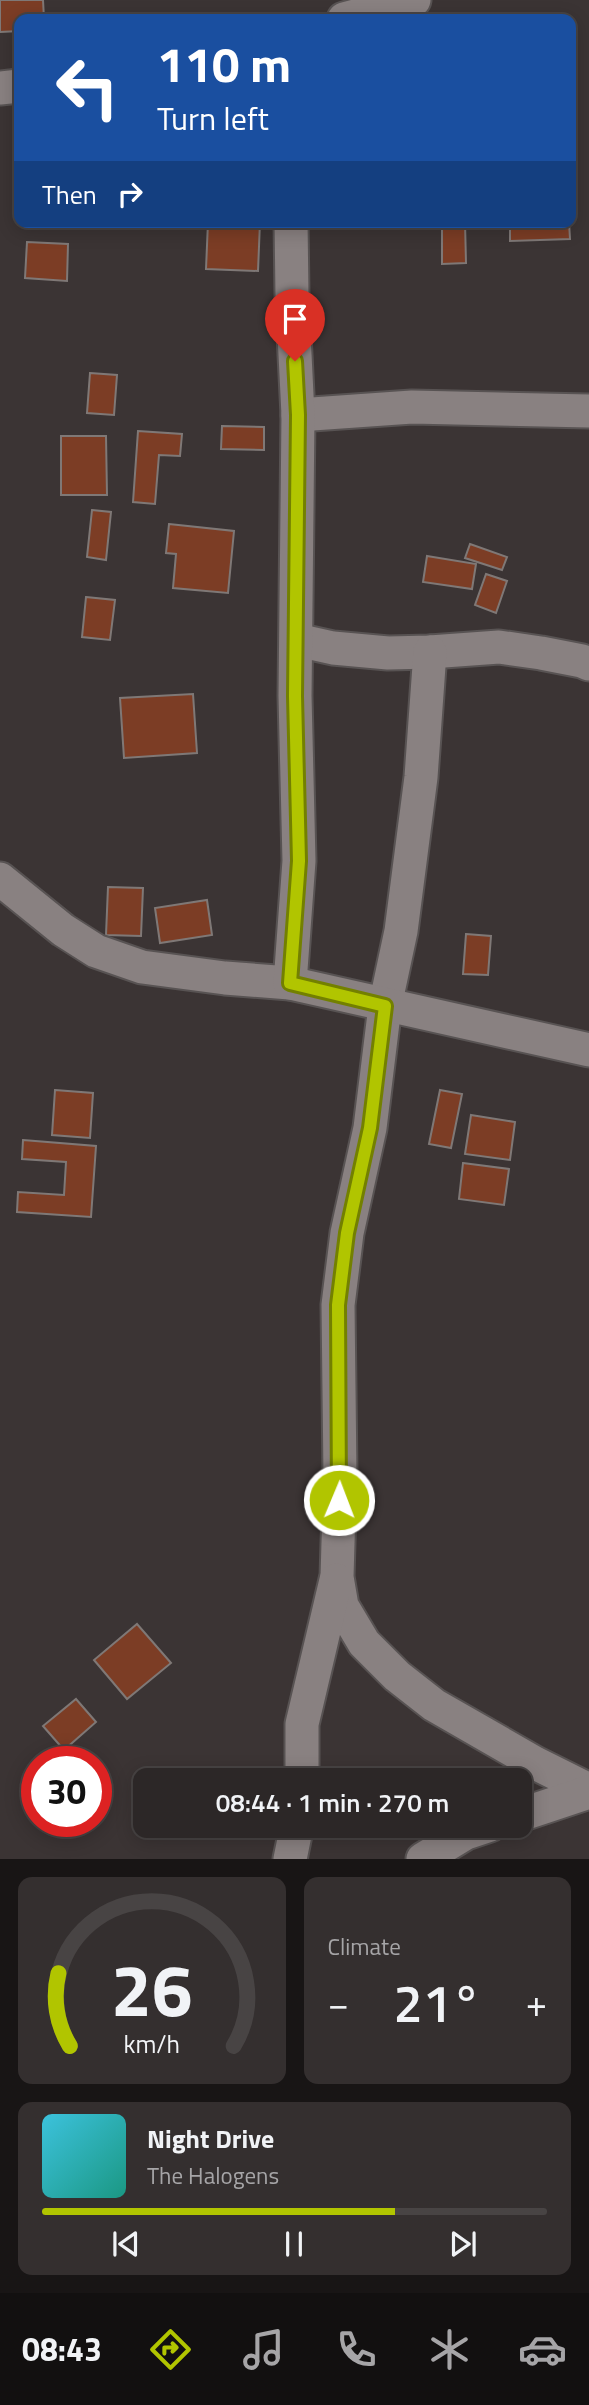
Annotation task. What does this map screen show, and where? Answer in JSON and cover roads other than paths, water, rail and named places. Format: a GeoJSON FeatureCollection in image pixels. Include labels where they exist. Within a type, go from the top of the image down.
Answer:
{"type":"FeatureCollection","features":[{"type":"Feature","properties":{"kind":"street"},"geometry":{"type":"LineString","coordinates":[[362,14],[414,0]]}},
{"type":"Feature","properties":{"kind":"street"},"geometry":{"type":"LineString","coordinates":[[290,983],[299,861],[295,696],[298,415],[291,228]]}},
{"type":"Feature","properties":{"kind":"street"},"geometry":{"type":"LineString","coordinates":[[298,415],[412,407],[589,411]]}},
{"type":"Feature","properties":{"kind":"street"},"geometry":{"type":"LineString","coordinates":[[297,640],[333,648],[388,653],[499,647],[589,664]]}},
{"type":"Feature","properties":{"kind":"street"},"geometry":{"type":"LineString","coordinates":[[430,652],[421,776],[401,931],[385,1006],[370,1128],[347,1233],[338,1305],[340,1475],[337,1577],[342,1606],[364,1643],[397,1676],[434,1705],[589,1791]]}},
{"type":"Feature","properties":{"kind":"street"},"geometry":{"type":"LineString","coordinates":[[0,879],[63,930],[96,951],[142,967],[290,983],[589,1050]]}},
{"type":"Feature","properties":{"kind":"street"},"geometry":{"type":"LineString","coordinates":[[302,1768],[302,1724],[337,1577]]}},
{"type":"Feature","properties":{"kind":"street"},"geometry":{"type":"LineString","coordinates":[[532,1811],[589,1791]]}},
{"type":"Feature","properties":{"kind":"street"},"geometry":{"type":"LineString","coordinates":[[290,1859],[294,1838]]}},
{"type":"Feature","properties":{"kind":"street"},"geometry":{"type":"LineString","coordinates":[[423,1859],[458,1838]]}}]}
